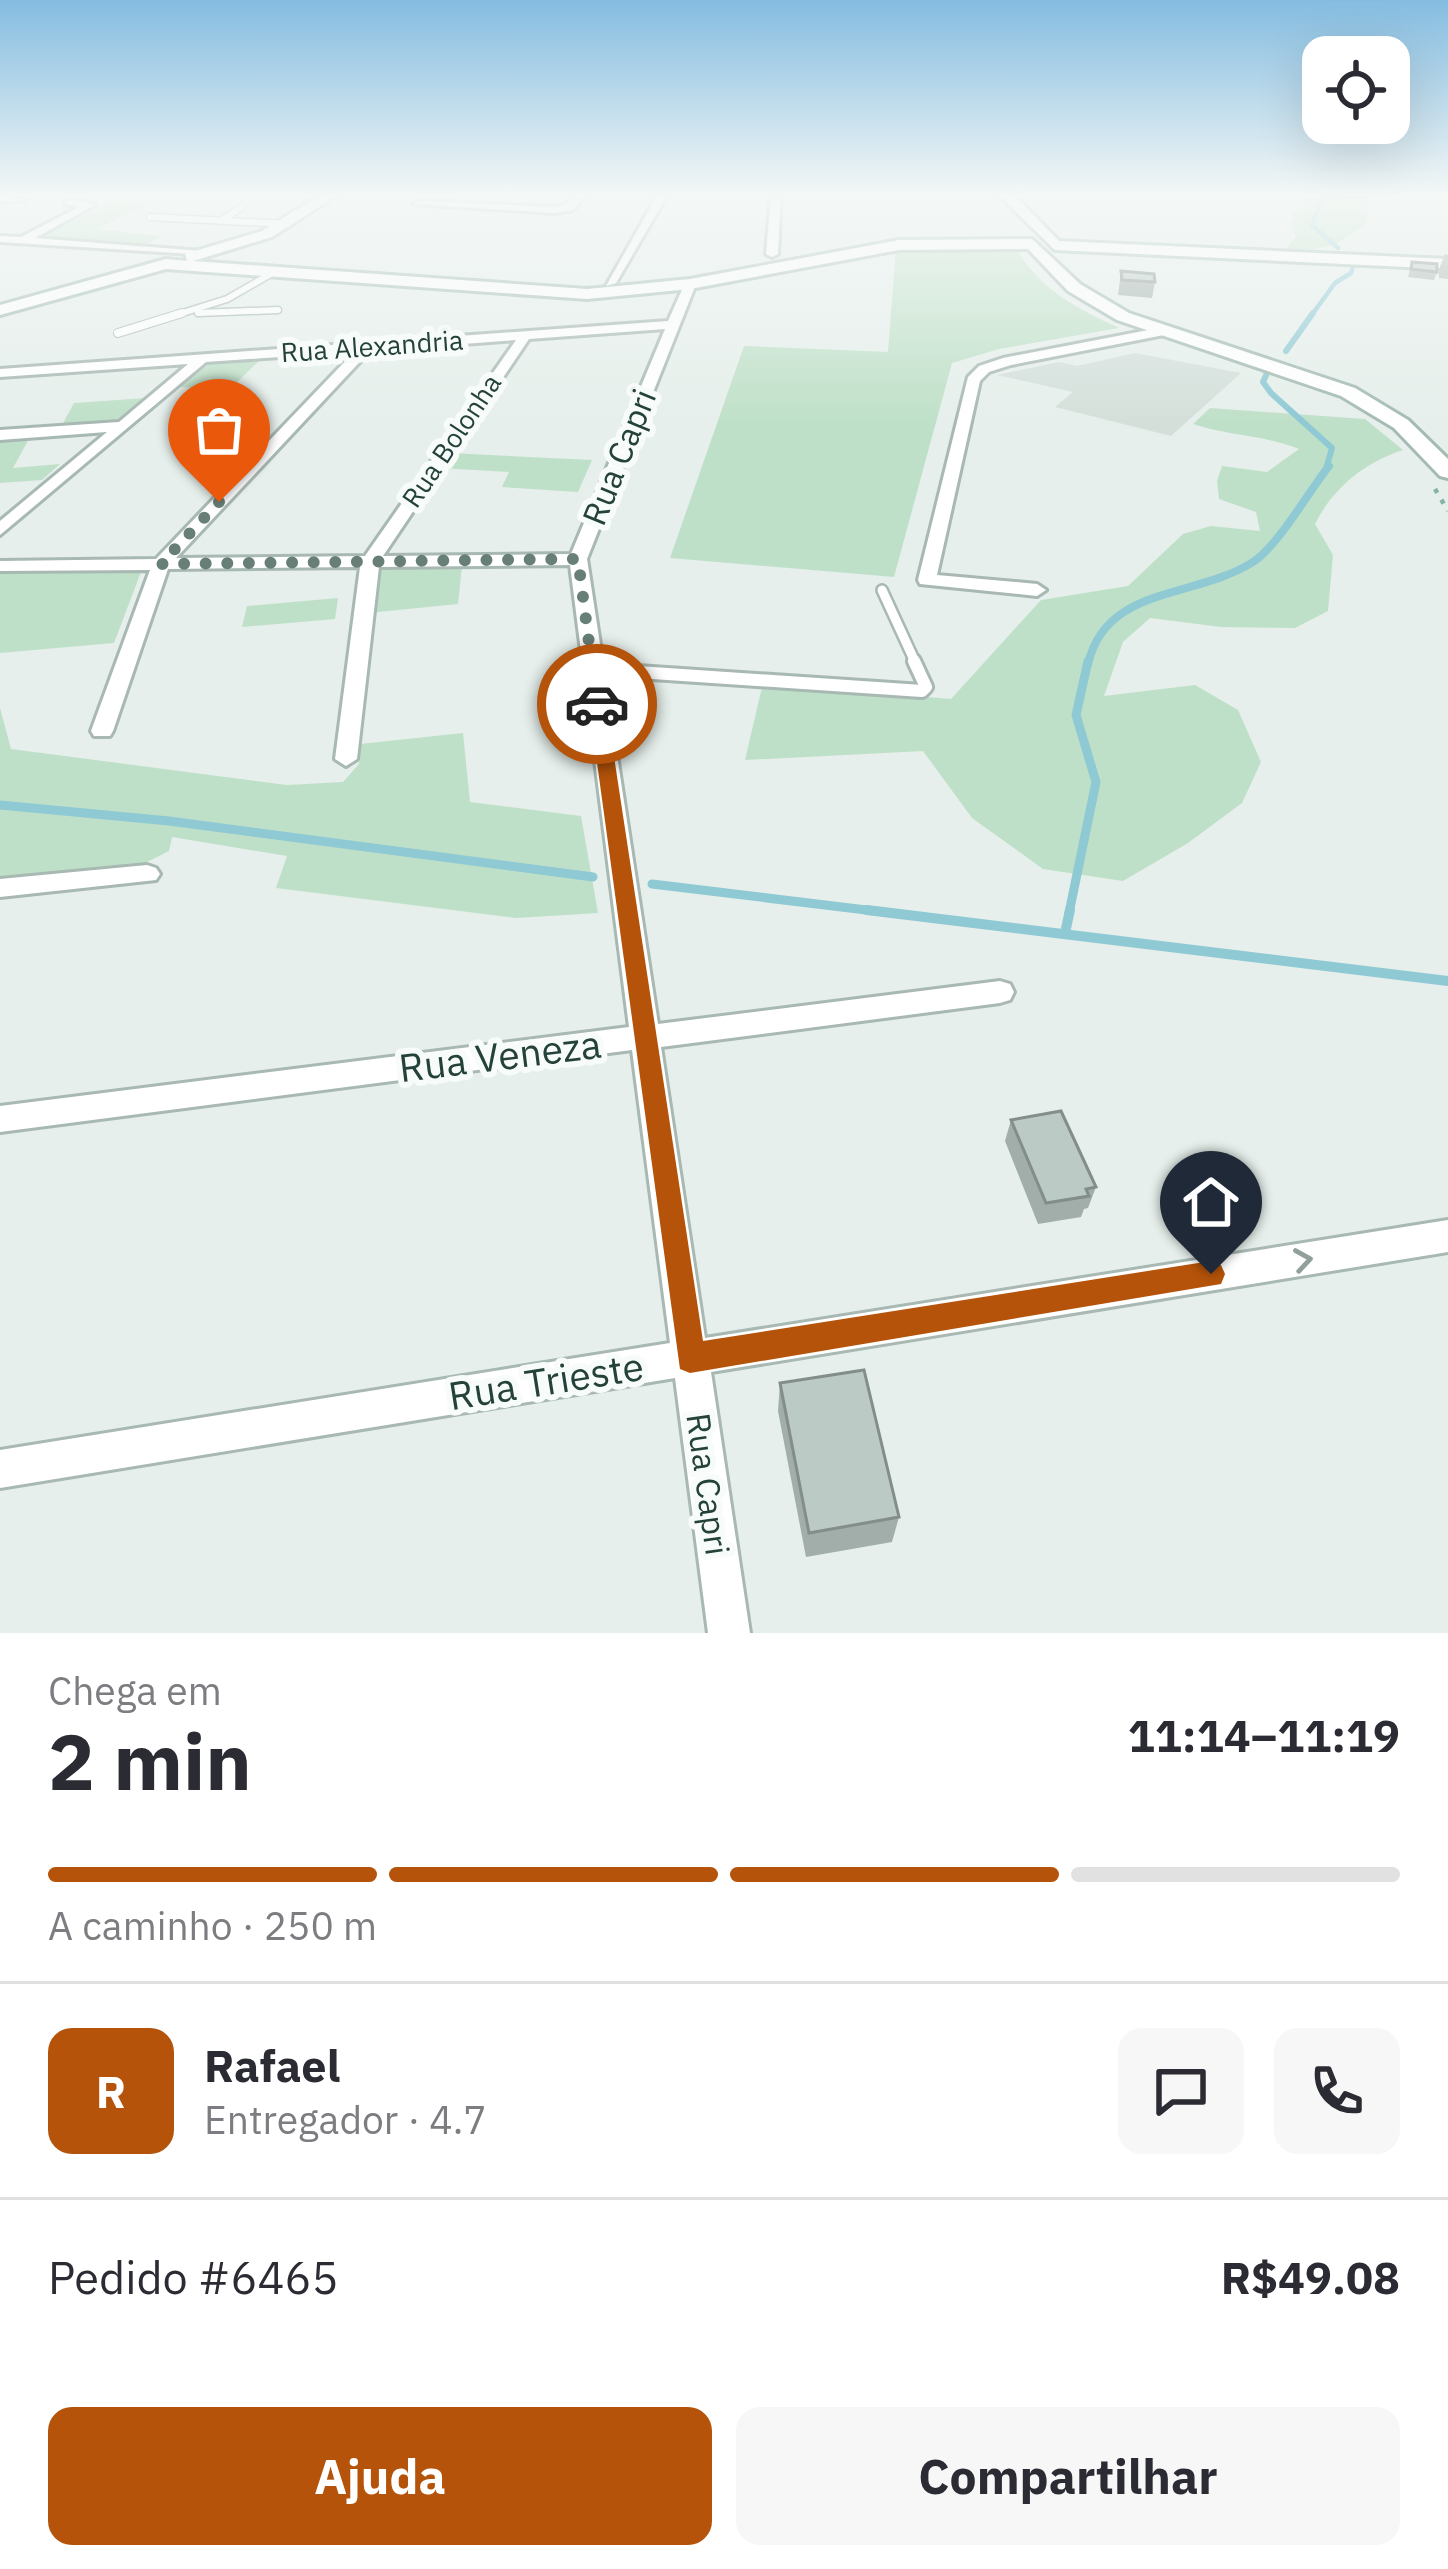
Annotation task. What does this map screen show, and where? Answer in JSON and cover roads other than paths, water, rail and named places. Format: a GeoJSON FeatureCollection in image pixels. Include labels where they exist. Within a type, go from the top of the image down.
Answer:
{"type":"FeatureCollection","features":[{"type":"Feature","properties":{"kind":"main road"},"geometry":{"type":"LineString","coordinates":[[0,310],[144,270]]}},
{"type":"Feature","properties":{"kind":"main road"},"geometry":{"type":"LineString","coordinates":[[250,270],[563,294],[690,284],[762,270]]}},
{"type":"Feature","properties":{"kind":"main road"},"geometry":{"type":"LineString","coordinates":[[1060,270],[1077,294],[1164,332],[1306,371],[1365,398],[1418,436],[1448,471]]}},
{"type":"Feature","properties":{"kind":"street"},"geometry":{"type":"LineString","coordinates":[[610,283],[618,270]]}},
{"type":"Feature","properties":{"kind":"street","name":"Rua Capri"},"geometry":{"type":"LineString","coordinates":[[690,284],[578,559],[729,1633]]}},
{"type":"Feature","properties":{"kind":"street","name":"Rua Alexandria"},"geometry":{"type":"LineString","coordinates":[[0,374],[673,325]]}},
{"type":"Feature","properties":{"kind":"street"},"geometry":{"type":"LineString","coordinates":[[1037,590],[927,580],[973,380],[984,369],[1008,361],[1164,332]]}},
{"type":"Feature","properties":{"kind":"street","name":"Rua Bolonha"},"geometry":{"type":"LineString","coordinates":[[346,758],[370,562],[525,336]]}},
{"type":"Feature","properties":{"kind":"street"},"geometry":{"type":"LineString","coordinates":[[102,730],[161,564],[366,347]]}},
{"type":"Feature","properties":{"kind":"street"},"geometry":{"type":"LineString","coordinates":[[0,530],[202,359]]}},
{"type":"Feature","properties":{"kind":"street"},"geometry":{"type":"LineString","coordinates":[[0,435],[123,426]]}},
{"type":"Feature","properties":{"kind":"street"},"geometry":{"type":"LineString","coordinates":[[0,566],[578,559]]}},
{"type":"Feature","properties":{"kind":"street"},"geometry":{"type":"LineString","coordinates":[[0,888],[147,874]]}},
{"type":"Feature","properties":{"kind":"street","name":"Rua Veneza"},"geometry":{"type":"LineString","coordinates":[[0,1119],[1000,992]]}},
{"type":"Feature","properties":{"kind":"street","name":"Rua Trieste"},"geometry":{"type":"LineString","coordinates":[[0,1469],[1448,1236]]}},
{"type":"Feature","properties":{"kind":"lane"},"geometry":{"type":"LineString","coordinates":[[118,333],[227,298],[274,272]]}},
{"type":"Feature","properties":{"kind":"lane"},"geometry":{"type":"LineString","coordinates":[[185,313],[278,310]]}},
{"type":"Feature","properties":{"kind":"lane"},"geometry":{"type":"LineString","coordinates":[[592,669],[922,691],[926,687],[882,590]]}},
{"type":"Feature","properties":{"kind":"waterway"},"geometry":{"type":"LineString","coordinates":[[1311,316],[1335,283],[1352,270]]}},
{"type":"Feature","properties":{"kind":"waterway"},"geometry":{"type":"LineString","coordinates":[[1286,351],[1313,313]]}},
{"type":"Feature","properties":{"kind":"waterway"},"geometry":{"type":"LineString","coordinates":[[1268,371],[1263,382],[1271,393],[1332,448],[1326,469]]}},
{"type":"Feature","properties":{"kind":"waterway"},"geometry":{"type":"LineString","coordinates":[[1088,664],[1098,638],[1133,607],[1230,574],[1263,554],[1329,466]]}},
{"type":"Feature","properties":{"kind":"waterway"},"geometry":{"type":"LineString","coordinates":[[1069,913],[1096,782],[1076,715],[1088,661]]}},
{"type":"Feature","properties":{"kind":"waterway"},"geometry":{"type":"LineString","coordinates":[[0,805],[169,821],[593,877]]}},
{"type":"Feature","properties":{"kind":"waterway"},"geometry":{"type":"LineString","coordinates":[[652,884],[891,913]]}},
{"type":"Feature","properties":{"kind":"waterway"},"geometry":{"type":"LineString","coordinates":[[867,910],[1448,981]]}},
{"type":"Feature","properties":{"kind":"waterway"},"geometry":{"type":"LineString","coordinates":[[1065,933],[1070,910]]}}]}
